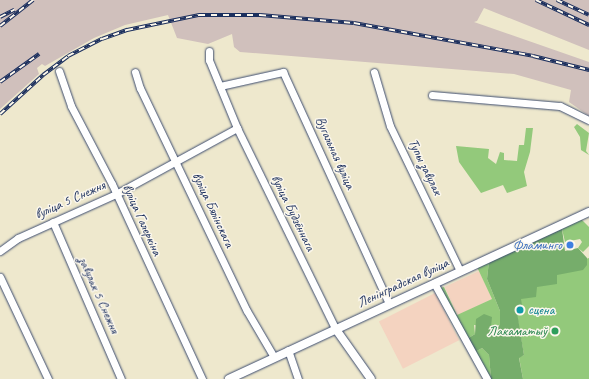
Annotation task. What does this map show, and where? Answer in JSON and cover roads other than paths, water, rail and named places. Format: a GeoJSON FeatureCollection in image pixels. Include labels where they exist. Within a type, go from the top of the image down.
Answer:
{"type":"FeatureCollection","features":[{"type":"Feature","properties":{"kind":"street","name":"вуліца Будзённага"},"geometry":{"type":"LineString","coordinates":[[209,51],[209,60],[237,128],[335,328],[371,379]]}},
{"type":"Feature","properties":{"kind":"street","name":"вуліца Галеркіна"},"geometry":{"type":"LineString","coordinates":[[59,70],[71,106],[116,194],[202,379]]}},
{"type":"Feature","properties":{"kind":"street","name":"вуліца Бялінскага"},"geometry":{"type":"LineString","coordinates":[[135,72],[140,88],[247,311],[274,357]]}},
{"type":"Feature","properties":{"kind":"street","name":"Вугальная вуліца"},"geometry":{"type":"LineString","coordinates":[[220,86],[283,72],[388,304]]}},
{"type":"Feature","properties":{"kind":"street","name":"Тупы завулак"},"geometry":{"type":"LineString","coordinates":[[374,72],[390,126],[460,271]]}},
{"type":"Feature","properties":{"kind":"street"},"geometry":{"type":"LineString","coordinates":[[432,95],[560,106],[589,120]]}},
{"type":"Feature","properties":{"kind":"street","name":"вуліца 5 Снежня"},"geometry":{"type":"LineString","coordinates":[[0,251],[18,238],[116,194],[237,128]]}},
{"type":"Feature","properties":{"kind":"street","name":"Ленінградская вуліца"},"geometry":{"type":"LineString","coordinates":[[229,379],[335,328],[589,212]]}},
{"type":"Feature","properties":{"kind":"street","name":"завулак 5 Снежня"},"geometry":{"type":"LineString","coordinates":[[52,222],[121,379]]}},
{"type":"Feature","properties":{"kind":"street"},"geometry":{"type":"LineString","coordinates":[[0,277],[48,379]]}},
{"type":"Feature","properties":{"kind":"street"},"geometry":{"type":"LineString","coordinates":[[434,283],[487,379]]}},
{"type":"Feature","properties":{"kind":"street"},"geometry":{"type":"LineString","coordinates":[[288,350],[298,379]]}},
{"type":"Feature","properties":{"kind":"railway"},"geometry":{"type":"LineString","coordinates":[[0,26],[33,0]]}},
{"type":"Feature","properties":{"kind":"railway"},"geometry":{"type":"LineString","coordinates":[[536,0],[589,25]]}},
{"type":"Feature","properties":{"kind":"railway"},"geometry":{"type":"LineString","coordinates":[[557,0],[589,15]]}},
{"type":"Feature","properties":{"kind":"railway"},"geometry":{"type":"LineString","coordinates":[[0,17],[14,10]]}},
{"type":"Feature","properties":{"kind":"railway"},"geometry":{"type":"LineString","coordinates":[[0,114],[43,75],[68,56],[102,39],[127,30],[199,15],[260,15],[354,23],[533,56],[589,70]]}},
{"type":"Feature","properties":{"kind":"railway"},"geometry":{"type":"LineString","coordinates":[[0,82],[39,54]]}},
{"type":"Feature","properties":{"kind":"place","name":"Фламинго"},"geometry":{"type":"Point","coordinates":[570,245]}},
{"type":"Feature","properties":{"kind":"place","name":"сцена"},"geometry":{"type":"Point","coordinates":[520,310]}},
{"type":"Feature","properties":{"kind":"place","name":"Лакаматыў"},"geometry":{"type":"Point","coordinates":[555,331]}}]}
